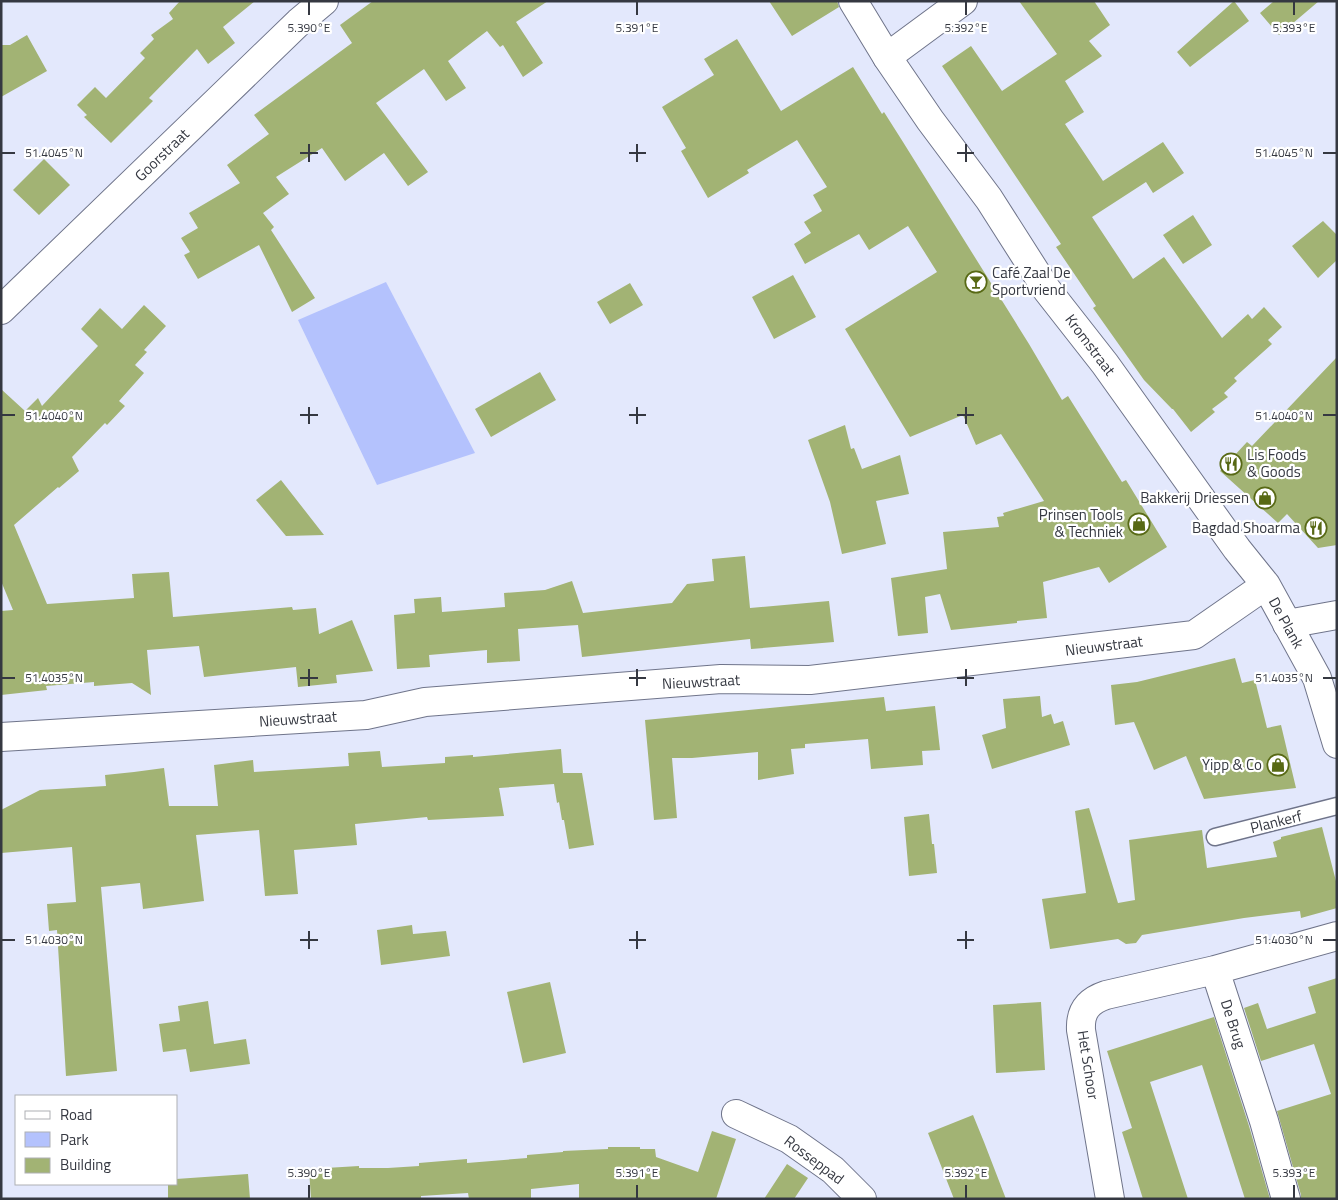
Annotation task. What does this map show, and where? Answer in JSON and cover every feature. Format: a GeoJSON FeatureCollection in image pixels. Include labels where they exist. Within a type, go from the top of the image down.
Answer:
{"type":"FeatureCollection","features":[{"type":"Feature","properties":{"kind":"street","name":"Goorstraat"},"geometry":{"type":"LineString","coordinates":[[1,310],[299,22],[324,1]]}},
{"type":"Feature","properties":{"kind":"street","name":"Kromstraat"},"geometry":{"type":"LineString","coordinates":[[853,1],[887,57],[988,199],[1047,290],[1105,364],[1237,549],[1266,585]]}},
{"type":"Feature","properties":{"kind":"street"},"geometry":{"type":"LineString","coordinates":[[887,57],[963,1]]}},
{"type":"Feature","properties":{"kind":"street","name":"De Plank"},"geometry":{"type":"LineString","coordinates":[[1266,585],[1317,678],[1337,744]]}},
{"type":"Feature","properties":{"kind":"street","name":"Nieuwstraat"},"geometry":{"type":"LineString","coordinates":[[1,737],[366,715],[425,702],[721,679],[810,680],[1194,635],[1266,585]]}},
{"type":"Feature","properties":{"kind":"street"},"geometry":{"type":"LineString","coordinates":[[1287,624],[1337,616]]}},
{"type":"Feature","properties":{"kind":"street"},"geometry":{"type":"LineString","coordinates":[[1215,970],[1337,936]]}},
{"type":"Feature","properties":{"kind":"street","name":"Het Schoor"},"geometry":{"type":"LineString","coordinates":[[1110,1199],[1081,1030],[1084,1012],[1096,998],[1215,970]]}},
{"type":"Feature","properties":{"kind":"street","name":"De Brug"},"geometry":{"type":"LineString","coordinates":[[1215,970],[1264,1121],[1286,1199]]}},
{"type":"Feature","properties":{"kind":"street","name":"Rosseppad"},"geometry":{"type":"LineString","coordinates":[[736,1114],[789,1138],[833,1170],[862,1199]]}},
{"type":"Feature","properties":{"kind":"lane","name":"Plankerf"},"geometry":{"type":"LineString","coordinates":[[1215,837],[1337,806]]}},
{"type":"Feature","properties":{"kind":"green space"},"geometry":{"type":"Polygon","coordinates":[[[386,282],[475,453],[377,485],[298,320],[386,282]]]}},
{"type":"Feature","properties":{"kind":"building"},"geometry":{"type":"Polygon","coordinates":[[[180,1],[255,1],[223,27],[235,43],[208,64],[197,49],[149,98],[153,101],[111,143],[84,117],[87,115],[77,105],[95,87],[106,98],[145,58],[140,53],[154,39],[151,35],[173,19],[169,13],[180,1]]]}},
{"type":"Feature","properties":{"kind":"building"},"geometry":{"type":"Polygon","coordinates":[[[373,1],[548,1],[516,22],[543,63],[523,77],[503,45],[500,47],[487,31],[448,61],[466,88],[446,101],[424,69],[376,103],[428,172],[408,186],[384,153],[345,181],[322,148],[276,177],[289,194],[263,213],[274,227],[271,230],[315,298],[292,312],[259,245],[198,279],[184,255],[190,252],[181,238],[198,228],[189,213],[240,183],[227,165],[269,134],[254,115],[352,43],[340,25],[373,1]]]}},
{"type":"Feature","properties":{"kind":"building"},"geometry":{"type":"Polygon","coordinates":[[[769,1],[837,1],[839,7],[792,36],[769,1]]]}},
{"type":"Feature","properties":{"kind":"building"},"geometry":{"type":"Polygon","coordinates":[[[1019,1],[1094,1],[1110,25],[1089,41],[1102,56],[1065,81],[1084,112],[1065,124],[1103,181],[1163,142],[1184,173],[1153,193],[1146,182],[1092,217],[1133,279],[1164,257],[1222,338],[1248,314],[1252,319],[1264,307],[1282,327],[1268,340],[1272,344],[1234,378],[1237,381],[1224,393],[1228,397],[1212,409],[1215,412],[1191,432],[1173,409],[1144,380],[1093,308],[1096,306],[1056,247],[1061,244],[942,66],[971,46],[1002,91],[1057,54],[1019,1]]]}},
{"type":"Feature","properties":{"kind":"building"},"geometry":{"type":"Polygon","coordinates":[[[1234,1],[1249,21],[1190,67],[1177,52],[1234,1]]]}},
{"type":"Feature","properties":{"kind":"building"},"geometry":{"type":"Polygon","coordinates":[[[1274,1],[1319,1],[1279,35],[1260,13],[1274,1]]]}},
{"type":"Feature","properties":{"kind":"building"},"geometry":{"type":"Polygon","coordinates":[[[27,35],[47,71],[1,97],[1,45],[10,45],[27,35]]]}},
{"type":"Feature","properties":{"kind":"building"},"geometry":{"type":"Polygon","coordinates":[[[737,39],[781,111],[853,67],[882,114],[884,112],[903,142],[1062,400],[1068,396],[1122,482],[1126,480],[1167,547],[1109,583],[1099,567],[1043,582],[1047,618],[951,630],[940,594],[925,597],[928,633],[898,636],[891,578],[947,569],[943,532],[999,527],[997,517],[1004,516],[1003,513],[1044,501],[1001,434],[976,445],[963,415],[910,437],[845,329],[937,272],[908,226],[869,250],[859,234],[805,264],[794,244],[811,233],[804,222],[822,211],[813,195],[827,187],[797,140],[747,170],[749,173],[708,198],[681,151],[686,148],[662,107],[714,75],[704,59],[737,39]]]}},
{"type":"Feature","properties":{"kind":"building"},"geometry":{"type":"Polygon","coordinates":[[[44,159],[70,185],[39,215],[13,190],[44,159]]]}},
{"type":"Feature","properties":{"kind":"building"},"geometry":{"type":"Polygon","coordinates":[[[1193,215],[1212,245],[1183,264],[1163,235],[1193,215]]]}},
{"type":"Feature","properties":{"kind":"building"},"geometry":{"type":"Polygon","coordinates":[[[1323,221],[1337,235],[1337,260],[1318,278],[1292,246],[1323,221]]]}},
{"type":"Feature","properties":{"kind":"building"},"geometry":{"type":"Polygon","coordinates":[[[793,275],[816,317],[774,339],[752,297],[793,275]]]}},
{"type":"Feature","properties":{"kind":"building"},"geometry":{"type":"Polygon","coordinates":[[[630,283],[643,305],[610,324],[597,302],[630,283]]]}},
{"type":"Feature","properties":{"kind":"building"},"geometry":{"type":"Polygon","coordinates":[[[144,305],[166,326],[144,350],[147,352],[135,365],[144,373],[119,401],[125,406],[107,425],[105,423],[72,457],[79,471],[14,525],[47,604],[134,598],[132,574],[169,572],[173,617],[292,607],[293,610],[316,608],[319,634],[352,620],[373,671],[336,675],[337,683],[298,687],[296,667],[204,677],[199,646],[147,650],[151,695],[132,683],[94,686],[94,682],[46,686],[47,690],[1,695],[1,611],[13,610],[1,581],[1,389],[25,411],[38,398],[42,406],[98,346],[81,329],[100,308],[122,329],[144,305]]]}},
{"type":"Feature","properties":{"kind":"building"},"geometry":{"type":"Polygon","coordinates":[[[1337,357],[1337,545],[1318,548],[1287,514],[1278,523],[1220,471],[1247,442],[1252,446],[1337,357]]]}},
{"type":"Feature","properties":{"kind":"building"},"geometry":{"type":"Polygon","coordinates":[[[540,372],[556,400],[491,437],[475,409],[540,372]]]}},
{"type":"Feature","properties":{"kind":"building"},"geometry":{"type":"Polygon","coordinates":[[[845,425],[851,449],[854,448],[862,469],[900,455],[909,494],[876,501],[886,544],[842,554],[830,502],[808,440],[845,425]]]}},
{"type":"Feature","properties":{"kind":"building"},"geometry":{"type":"Polygon","coordinates":[[[281,480],[324,535],[286,536],[256,500],[281,480]]]}},
{"type":"Feature","properties":{"kind":"building"},"geometry":{"type":"Polygon","coordinates":[[[745,556],[750,608],[829,601],[834,642],[751,649],[750,639],[582,657],[578,625],[518,629],[520,661],[487,663],[487,650],[429,655],[430,667],[397,669],[394,615],[415,613],[414,599],[441,597],[442,612],[505,607],[504,593],[545,590],[572,581],[583,613],[672,603],[687,584],[714,581],[712,559],[745,556]]]}},
{"type":"Feature","properties":{"kind":"building"},"geometry":{"type":"Polygon","coordinates":[[[1235,658],[1242,683],[1255,680],[1267,728],[1281,725],[1296,788],[1204,799],[1186,756],[1154,770],[1134,722],[1115,725],[1111,685],[1137,682],[1235,658]]]}},
{"type":"Feature","properties":{"kind":"building"},"geometry":{"type":"Polygon","coordinates":[[[1040,696],[1042,717],[1051,714],[1054,724],[1063,721],[1070,745],[992,769],[982,735],[1006,728],[1003,699],[1040,696]]]}},
{"type":"Feature","properties":{"kind":"building"},"geometry":{"type":"Polygon","coordinates":[[[884,697],[886,711],[935,706],[940,750],[922,751],[923,765],[871,769],[868,739],[805,744],[805,748],[791,749],[794,774],[758,780],[758,752],[672,758],[677,818],[654,820],[645,720],[884,697]]]}},
{"type":"Feature","properties":{"kind":"building"},"geometry":{"type":"Polygon","coordinates":[[[561,749],[563,773],[582,773],[594,845],[569,849],[564,820],[562,820],[559,802],[557,803],[554,784],[499,788],[504,816],[428,820],[427,817],[355,824],[357,845],[294,850],[298,894],[265,896],[259,830],[196,835],[204,901],[143,909],[140,883],[101,887],[117,1071],[66,1076],[57,930],[49,931],[47,904],[76,902],[72,847],[1,853],[1,810],[40,790],[106,786],[105,775],[164,768],[169,806],[218,806],[214,765],[253,760],[254,772],[349,766],[348,753],[380,751],[382,767],[445,763],[445,757],[473,755],[473,757],[561,749]]]}},
{"type":"Feature","properties":{"kind":"building"},"geometry":{"type":"Polygon","coordinates":[[[1089,808],[1118,903],[1135,900],[1129,840],[1202,830],[1207,868],[1277,857],[1273,842],[1281,839],[1281,837],[1322,827],[1337,885],[1337,908],[1301,918],[1300,911],[1142,935],[1136,943],[1126,944],[1118,939],[1050,949],[1042,899],[1086,893],[1075,811],[1089,808]]]}},
{"type":"Feature","properties":{"kind":"building"},"geometry":{"type":"Polygon","coordinates":[[[929,814],[937,873],[909,876],[904,817],[929,814]]]}},
{"type":"Feature","properties":{"kind":"building"},"geometry":{"type":"Polygon","coordinates":[[[412,925],[413,934],[446,931],[450,956],[381,965],[377,930],[412,925]]]}},
{"type":"Feature","properties":{"kind":"building"},"geometry":{"type":"Polygon","coordinates":[[[1337,978],[1337,1199],[1301,1199],[1277,1111],[1331,1094],[1314,1044],[1261,1061],[1244,1008],[1258,1003],[1267,1029],[1316,1013],[1308,987],[1337,978]]]}},
{"type":"Feature","properties":{"kind":"building"},"geometry":{"type":"Polygon","coordinates":[[[550,982],[566,1053],[523,1063],[507,992],[550,982]]]}},
{"type":"Feature","properties":{"kind":"building"},"geometry":{"type":"Polygon","coordinates":[[[208,1001],[214,1044],[246,1039],[250,1064],[190,1072],[186,1049],[163,1052],[159,1024],[180,1021],[178,1006],[208,1001]]]}},
{"type":"Feature","properties":{"kind":"building"},"geometry":{"type":"Polygon","coordinates":[[[1041,1002],[1045,1070],[996,1073],[993,1005],[1041,1002]]]}},
{"type":"Feature","properties":{"kind":"building"},"geometry":{"type":"Polygon","coordinates":[[[1214,1017],[1270,1199],[1245,1199],[1202,1065],[1150,1082],[1188,1199],[1143,1199],[1122,1132],[1132,1128],[1107,1051],[1214,1017]]]}},
{"type":"Feature","properties":{"kind":"building"},"geometry":{"type":"Polygon","coordinates":[[[973,1115],[1006,1199],[954,1199],[928,1133],[973,1115]]]}},
{"type":"Feature","properties":{"kind":"building"},"geometry":{"type":"Polygon","coordinates":[[[712,1131],[736,1139],[716,1199],[579,1199],[579,1184],[531,1189],[531,1199],[469,1199],[468,1193],[421,1196],[421,1199],[311,1199],[309,1169],[359,1166],[359,1168],[388,1168],[419,1166],[419,1163],[467,1159],[467,1163],[527,1158],[527,1155],[563,1151],[608,1149],[608,1147],[655,1149],[656,1157],[698,1172],[712,1131]]]}},
{"type":"Feature","properties":{"kind":"building"},"geometry":{"type":"Polygon","coordinates":[[[787,1164],[808,1178],[794,1199],[764,1199],[787,1164]]]}},
{"type":"Feature","properties":{"kind":"building"},"geometry":{"type":"Polygon","coordinates":[[[248,1174],[250,1199],[168,1199],[168,1185],[178,1185],[178,1179],[248,1174]]]}},
{"type":"Feature","properties":{"kind":"place","name":"Café Zaal De Sportvriend"},"geometry":{"type":"Point","coordinates":[976,282]}},
{"type":"Feature","properties":{"kind":"place","name":"Lis Foods & Goods"},"geometry":{"type":"Point","coordinates":[1231,464]}},
{"type":"Feature","properties":{"kind":"place","name":"Bakkerij Driessen"},"geometry":{"type":"Point","coordinates":[1265,498]}},
{"type":"Feature","properties":{"kind":"place","name":"Prinsen Tools & Techniek"},"geometry":{"type":"Point","coordinates":[1139,524]}},
{"type":"Feature","properties":{"kind":"place","name":"Bagdad Shoarma"},"geometry":{"type":"Point","coordinates":[1316,528]}},
{"type":"Feature","properties":{"kind":"place","name":"Yipp & Co"},"geometry":{"type":"Point","coordinates":[1278,765]}}]}
